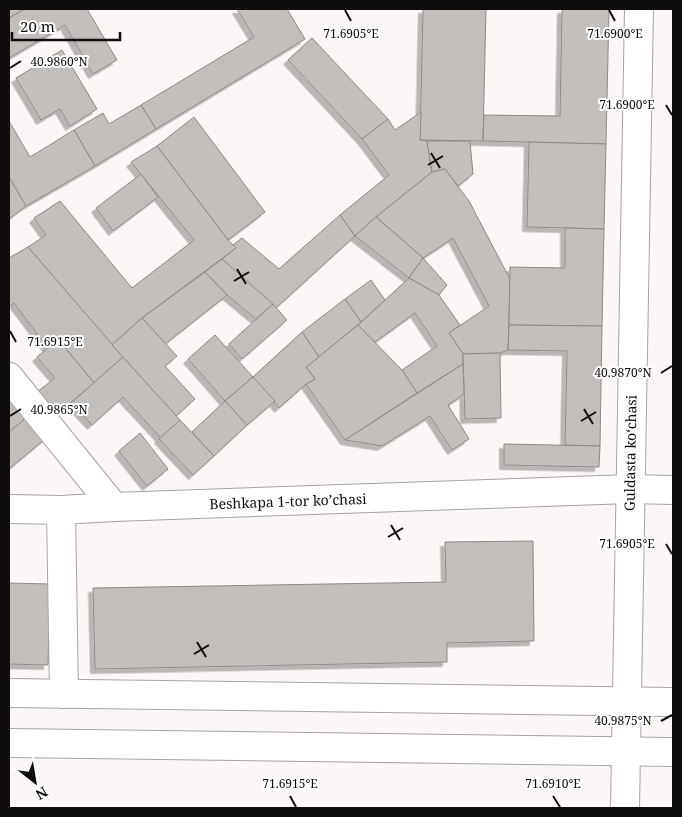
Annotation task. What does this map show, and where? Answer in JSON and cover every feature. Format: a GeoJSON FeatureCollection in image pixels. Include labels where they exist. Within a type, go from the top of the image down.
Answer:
{"type":"FeatureCollection","features":[{"type":"Feature","properties":{"kind":"street","name":"Guldasta koʻchasi"},"geometry":{"type":"LineString","coordinates":[[625,808],[639,9]]}},
{"type":"Feature","properties":{"kind":"street"},"geometry":{"type":"LineString","coordinates":[[9,377],[114,507]]}},
{"type":"Feature","properties":{"kind":"street","name":"Beshkapa 1-tor koʼchasi"},"geometry":{"type":"LineString","coordinates":[[9,509],[61,510],[630,489],[673,490]]}},
{"type":"Feature","properties":{"kind":"street"},"geometry":{"type":"LineString","coordinates":[[61,510],[64,694]]}},
{"type":"Feature","properties":{"kind":"street"},"geometry":{"type":"LineString","coordinates":[[9,693],[673,702]]}},
{"type":"Feature","properties":{"kind":"street"},"geometry":{"type":"LineString","coordinates":[[9,743],[673,752]]}},
{"type":"Feature","properties":{"kind":"building"},"geometry":{"type":"Polygon","coordinates":[[[9,9],[25,9],[9,18],[9,9]]]}},
{"type":"Feature","properties":{"kind":"building"},"geometry":{"type":"Polygon","coordinates":[[[25,9],[87,9],[117,60],[93,74],[65,25],[9,58],[9,18],[25,9]]]}},
{"type":"Feature","properties":{"kind":"building"},"geometry":{"type":"Polygon","coordinates":[[[237,9],[287,9],[305,39],[156,129],[141,105],[254,37],[237,9]]]}},
{"type":"Feature","properties":{"kind":"building"},"geometry":{"type":"Polygon","coordinates":[[[423,9],[486,9],[483,141],[420,140],[423,9]]]}},
{"type":"Feature","properties":{"kind":"building"},"geometry":{"type":"Polygon","coordinates":[[[562,9],[609,9],[606,144],[483,141],[484,115],[560,116],[562,9]]]}},
{"type":"Feature","properties":{"kind":"building"},"geometry":{"type":"Polygon","coordinates":[[[312,38],[388,119],[362,139],[288,60],[312,38]]]}},
{"type":"Feature","properties":{"kind":"building"},"geometry":{"type":"Polygon","coordinates":[[[62,50],[97,109],[70,126],[60,109],[41,120],[16,78],[62,50]]]}},
{"type":"Feature","properties":{"kind":"building"},"geometry":{"type":"Polygon","coordinates":[[[141,105],[156,129],[95,166],[74,130],[103,113],[109,124],[141,105]]]}},
{"type":"Feature","properties":{"kind":"building"},"geometry":{"type":"Polygon","coordinates":[[[421,112],[420,140],[427,141],[432,172],[355,236],[340,215],[389,175],[362,139],[388,119],[395,130],[421,112]]]}},
{"type":"Feature","properties":{"kind":"building"},"geometry":{"type":"Polygon","coordinates":[[[194,117],[265,212],[228,240],[157,146],[194,117]]]}},
{"type":"Feature","properties":{"kind":"building"},"geometry":{"type":"Polygon","coordinates":[[[9,121],[30,157],[74,130],[95,166],[26,206],[9,177],[9,121]]]}},
{"type":"Feature","properties":{"kind":"building"},"geometry":{"type":"Polygon","coordinates":[[[427,141],[470,141],[473,174],[458,186],[445,169],[432,172],[427,141]]]}},
{"type":"Feature","properties":{"kind":"building"},"geometry":{"type":"Polygon","coordinates":[[[529,142],[606,144],[604,229],[527,227],[529,142]]]}},
{"type":"Feature","properties":{"kind":"building"},"geometry":{"type":"Polygon","coordinates":[[[157,146],[236,248],[142,318],[112,345],[28,247],[46,235],[34,218],[60,201],[132,288],[194,240],[131,162],[157,146]]]}},
{"type":"Feature","properties":{"kind":"building"},"geometry":{"type":"Polygon","coordinates":[[[445,169],[469,201],[510,279],[508,350],[500,353],[463,354],[449,333],[489,306],[453,238],[423,258],[376,217],[432,172],[445,169]]]}},
{"type":"Feature","properties":{"kind":"building"},"geometry":{"type":"Polygon","coordinates":[[[141,174],[158,197],[113,231],[96,208],[141,174]]]}},
{"type":"Feature","properties":{"kind":"building"},"geometry":{"type":"Polygon","coordinates":[[[9,177],[26,206],[9,219],[9,177]]]}},
{"type":"Feature","properties":{"kind":"building"},"geometry":{"type":"Polygon","coordinates":[[[340,215],[355,236],[276,308],[222,259],[236,248],[233,245],[242,238],[279,269],[340,215]]]}},
{"type":"Feature","properties":{"kind":"building"},"geometry":{"type":"Polygon","coordinates":[[[376,217],[423,258],[409,278],[355,236],[376,217]]]}},
{"type":"Feature","properties":{"kind":"building"},"geometry":{"type":"Polygon","coordinates":[[[565,228],[604,229],[602,326],[509,325],[510,267],[565,268],[565,228]]]}},
{"type":"Feature","properties":{"kind":"building"},"geometry":{"type":"Polygon","coordinates":[[[28,247],[123,357],[94,383],[58,339],[47,347],[14,303],[9,307],[9,258],[28,247]]]}},
{"type":"Feature","properties":{"kind":"building"},"geometry":{"type":"Polygon","coordinates":[[[423,258],[447,285],[439,295],[409,278],[423,258]]]}},
{"type":"Feature","properties":{"kind":"building"},"geometry":{"type":"Polygon","coordinates":[[[222,259],[273,304],[256,319],[227,295],[205,272],[222,259]]]}},
{"type":"Feature","properties":{"kind":"building"},"geometry":{"type":"Polygon","coordinates":[[[205,272],[227,295],[165,344],[142,318],[205,272]]]}},
{"type":"Feature","properties":{"kind":"building"},"geometry":{"type":"Polygon","coordinates":[[[409,278],[439,295],[460,325],[449,333],[463,354],[463,364],[417,393],[402,370],[437,346],[415,313],[375,342],[358,325],[409,278]]]}},
{"type":"Feature","properties":{"kind":"building"},"geometry":{"type":"Polygon","coordinates":[[[371,280],[385,300],[361,322],[345,299],[371,280]]]}},
{"type":"Feature","properties":{"kind":"building"},"geometry":{"type":"Polygon","coordinates":[[[345,299],[361,322],[319,357],[302,332],[345,299]]]}},
{"type":"Feature","properties":{"kind":"building"},"geometry":{"type":"Polygon","coordinates":[[[273,304],[287,320],[242,359],[229,344],[273,304]]]}},
{"type":"Feature","properties":{"kind":"building"},"geometry":{"type":"Polygon","coordinates":[[[142,318],[177,356],[165,366],[195,399],[176,416],[112,345],[142,318]]]}},
{"type":"Feature","properties":{"kind":"building"},"geometry":{"type":"Polygon","coordinates":[[[358,325],[402,370],[417,393],[345,440],[306,384],[315,379],[306,367],[358,325]]]}},
{"type":"Feature","properties":{"kind":"building"},"geometry":{"type":"Polygon","coordinates":[[[509,325],[602,326],[600,446],[565,445],[567,351],[508,350],[509,325]]]}},
{"type":"Feature","properties":{"kind":"building"},"geometry":{"type":"Polygon","coordinates":[[[302,332],[319,357],[306,367],[315,379],[306,384],[279,408],[253,377],[302,332]]]}},
{"type":"Feature","properties":{"kind":"building"},"geometry":{"type":"Polygon","coordinates":[[[215,335],[253,377],[225,401],[188,359],[215,335]]]}},
{"type":"Feature","properties":{"kind":"building"},"geometry":{"type":"Polygon","coordinates":[[[58,339],[94,383],[51,419],[32,396],[55,378],[37,357],[58,339]]]}},
{"type":"Feature","properties":{"kind":"building"},"geometry":{"type":"Polygon","coordinates":[[[500,353],[501,418],[465,419],[463,354],[500,353]]]}},
{"type":"Feature","properties":{"kind":"building"},"geometry":{"type":"Polygon","coordinates":[[[123,357],[180,420],[161,438],[123,397],[92,425],[71,403],[123,357]]]}},
{"type":"Feature","properties":{"kind":"building"},"geometry":{"type":"Polygon","coordinates":[[[463,364],[464,394],[448,405],[469,439],[452,450],[430,416],[382,446],[345,440],[463,364]]]}},
{"type":"Feature","properties":{"kind":"building"},"geometry":{"type":"Polygon","coordinates":[[[253,377],[275,401],[247,425],[225,401],[253,377]]]}},
{"type":"Feature","properties":{"kind":"building"},"geometry":{"type":"Polygon","coordinates":[[[9,395],[31,414],[9,432],[9,395]]]}},
{"type":"Feature","properties":{"kind":"building"},"geometry":{"type":"Polygon","coordinates":[[[225,401],[247,425],[214,456],[192,432],[225,401]]]}},
{"type":"Feature","properties":{"kind":"building"},"geometry":{"type":"Polygon","coordinates":[[[31,414],[50,435],[9,469],[9,432],[31,414]]]}},
{"type":"Feature","properties":{"kind":"building"},"geometry":{"type":"Polygon","coordinates":[[[180,420],[214,456],[193,475],[159,439],[180,420]]]}},
{"type":"Feature","properties":{"kind":"building"},"geometry":{"type":"Polygon","coordinates":[[[140,433],[168,469],[147,486],[119,451],[140,433]]]}},
{"type":"Feature","properties":{"kind":"building"},"geometry":{"type":"Polygon","coordinates":[[[504,444],[600,446],[599,467],[504,465],[504,444]]]}},
{"type":"Feature","properties":{"kind":"building"},"geometry":{"type":"Polygon","coordinates":[[[533,541],[534,641],[447,643],[447,662],[95,669],[93,588],[446,582],[445,542],[533,541]]]}},
{"type":"Feature","properties":{"kind":"building"},"geometry":{"type":"Polygon","coordinates":[[[9,583],[50,584],[48,665],[9,664],[9,583]]]}}]}
